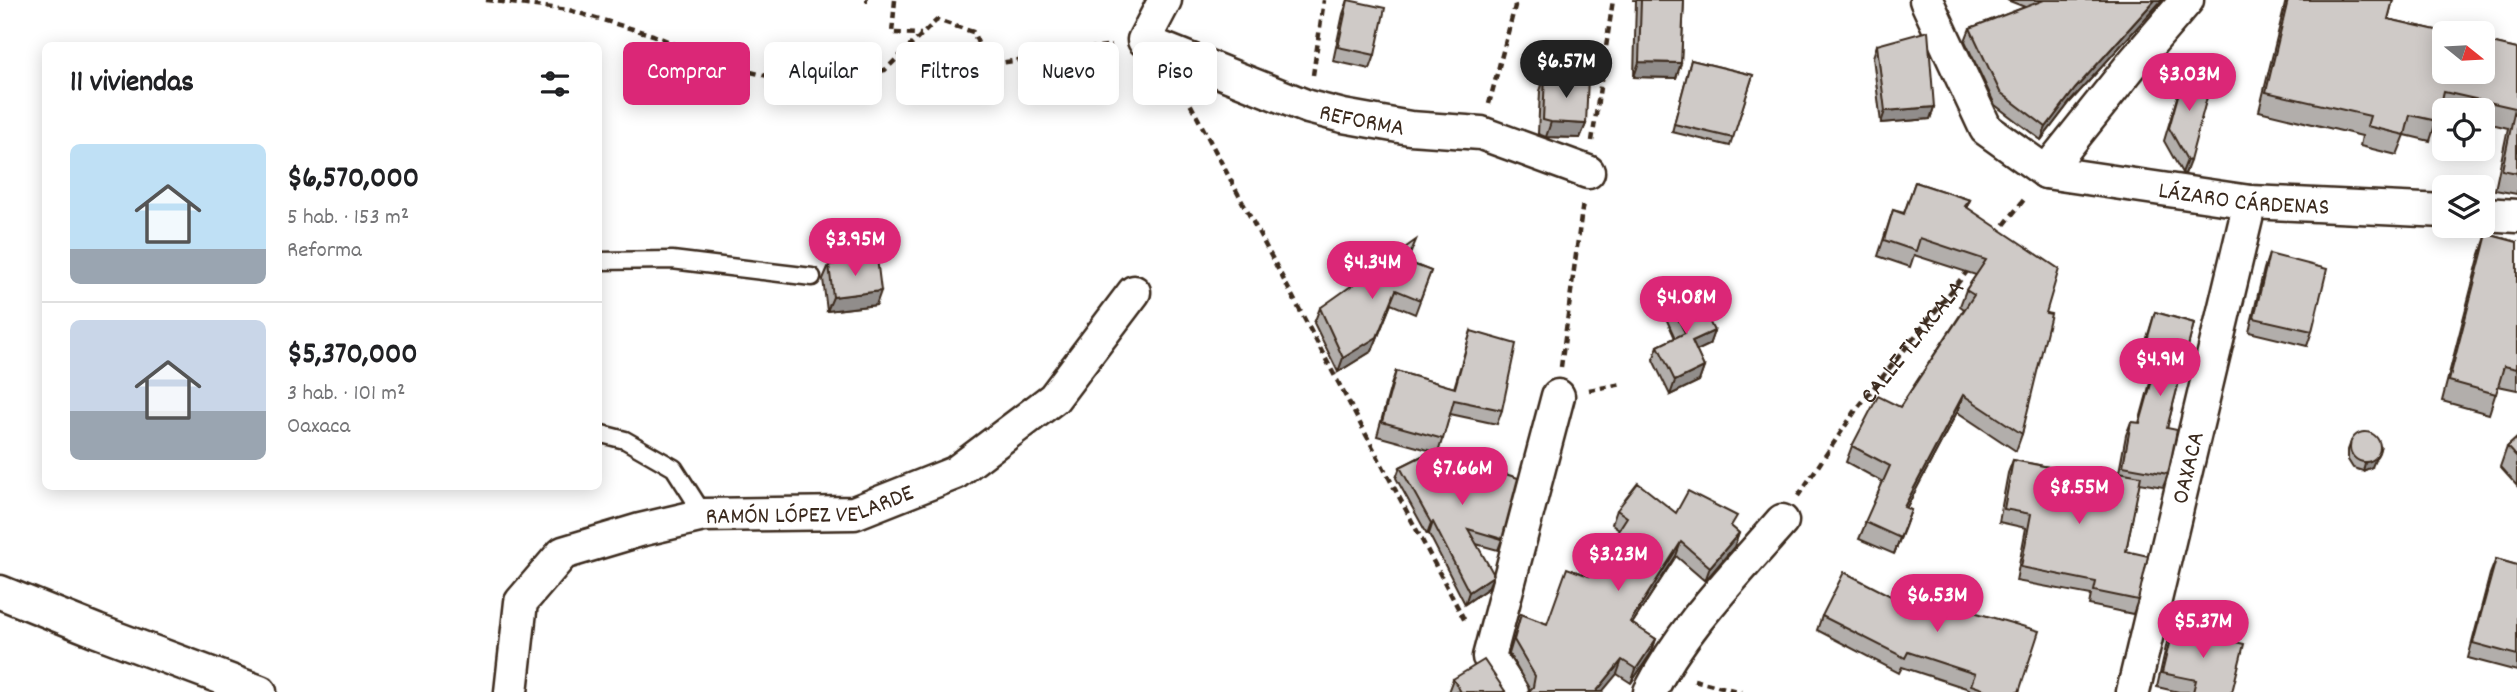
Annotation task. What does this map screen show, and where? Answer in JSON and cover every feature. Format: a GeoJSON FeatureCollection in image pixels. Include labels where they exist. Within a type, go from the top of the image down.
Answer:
{"type":"FeatureCollection","features":[{"type":"Feature","properties":{"kind":"street"},"geometry":{"type":"LineString","coordinates":[[1153,42],[1165,0]]}},
{"type":"Feature","properties":{"kind":"street"},"geometry":{"type":"LineString","coordinates":[[1926,0],[1986,129],[2046,172],[2187,0]]}},
{"type":"Feature","properties":{"kind":"street","name":"REFORMA"},"geometry":{"type":"LineString","coordinates":[[1217,70],[1308,107],[1410,128],[1481,133],[1588,172]]}},
{"type":"Feature","properties":{"kind":"street","name":"LÁZARO CÁRDENAS"},"geometry":{"type":"LineString","coordinates":[[2046,172],[2250,202],[2432,210]]}},
{"type":"Feature","properties":{"kind":"street","name":"OAXACA"},"geometry":{"type":"LineString","coordinates":[[2133,692],[2250,202]]}},
{"type":"Feature","properties":{"kind":"street"},"geometry":{"type":"LineString","coordinates":[[2495,215],[2517,216]]}},
{"type":"Feature","properties":{"kind":"street","name":"RAMÓN LÓPEZ VELARDE"},"geometry":{"type":"LineString","coordinates":[[511,692],[521,602],[563,553],[640,530],[704,515],[854,513],[956,473],[1054,398],[1134,292]]}},
{"type":"Feature","properties":{"kind":"street"},"geometry":{"type":"LineString","coordinates":[[1512,692],[1489,657],[1558,396]]}},
{"type":"Feature","properties":{"kind":"street"},"geometry":{"type":"LineString","coordinates":[[1655,682],[1711,602],[1782,521]]}},
{"type":"Feature","properties":{"kind":"street"},"geometry":{"type":"LineString","coordinates":[[0,592],[97,632],[261,692]]}},
{"type":"Feature","properties":{"kind":"lane"},"geometry":{"type":"LineString","coordinates":[[602,261],[672,260],[812,277]]}},
{"type":"Feature","properties":{"kind":"lane"},"geometry":{"type":"LineString","coordinates":[[602,434],[625,440],[674,468],[704,515]]}},
{"type":"Feature","properties":{"kind":"path"},"geometry":{"type":"LineString","coordinates":[[486,0],[569,10],[653,35],[729,67],[802,84],[885,70],[937,20],[973,32],[988,65],[1133,46]]}},
{"type":"Feature","properties":{"kind":"path"},"geometry":{"type":"LineString","coordinates":[[895,0],[892,33],[922,34]]}},
{"type":"Feature","properties":{"kind":"path"},"geometry":{"type":"LineString","coordinates":[[1308,107],[1324,0]]}},
{"type":"Feature","properties":{"kind":"path"},"geometry":{"type":"LineString","coordinates":[[1481,133],[1515,6],[1513,0]]}},
{"type":"Feature","properties":{"kind":"path"},"geometry":{"type":"LineString","coordinates":[[1185,105],[1466,623]]}},
{"type":"Feature","properties":{"kind":"path"},"geometry":{"type":"LineString","coordinates":[[1994,237],[2046,172]]}},
{"type":"Feature","properties":{"kind":"path","name":"CALLE TLAXCALA"},"geometry":{"type":"LineString","coordinates":[[1782,521],[1856,410],[1977,259]]}},
{"type":"Feature","properties":{"kind":"path"},"geometry":{"type":"LineString","coordinates":[[1655,682],[1741,692]]}},
{"type":"Feature","properties":{"kind":"building"},"geometry":{"type":"Polygon","coordinates":[[[1348,0],[1385,8],[1375,55],[1338,47],[1348,0]]]}},
{"type":"Feature","properties":{"kind":"building"},"geometry":{"type":"Polygon","coordinates":[[[1641,0],[1684,0],[1681,63],[1639,62],[1641,0]]]}},
{"type":"Feature","properties":{"kind":"building"},"geometry":{"type":"Polygon","coordinates":[[[2044,0],[2155,0],[2075,89],[2046,127],[2000,92],[1970,28],[2044,0]]]}},
{"type":"Feature","properties":{"kind":"building"},"geometry":{"type":"Polygon","coordinates":[[[2288,0],[2393,0],[2388,19],[2432,29],[2432,84],[2496,84],[2496,44],[2517,49],[2517,173],[2502,170],[2515,108],[2495,103],[2495,98],[2471,98],[2444,92],[2443,98],[2432,98],[2432,120],[2410,115],[2405,135],[2367,126],[2370,116],[2266,92],[2288,0]]]}},
{"type":"Feature","properties":{"kind":"building"},"geometry":{"type":"Polygon","coordinates":[[[1928,31],[1934,107],[1885,111],[1877,45],[1928,31]]]}},
{"type":"Feature","properties":{"kind":"building"},"geometry":{"type":"Polygon","coordinates":[[[1691,60],[1753,75],[1733,138],[1674,124],[1691,60]]]}},
{"type":"Feature","properties":{"kind":"building"},"geometry":{"type":"Polygon","coordinates":[[[2184,74],[2211,82],[2190,161],[2169,128],[2184,74]]]}},
{"type":"Feature","properties":{"kind":"building"},"geometry":{"type":"Polygon","coordinates":[[[1545,76],[1588,77],[1586,124],[1543,120],[1545,76]]]}},
{"type":"Feature","properties":{"kind":"building"},"geometry":{"type":"Polygon","coordinates":[[[1915,182],[1970,200],[1965,206],[2059,269],[2046,313],[2051,314],[2022,434],[1963,395],[1904,507],[1911,510],[1900,538],[1865,522],[1890,466],[1852,446],[1878,396],[1900,407],[1974,295],[1966,290],[1986,260],[1920,238],[1916,251],[1884,240],[1893,210],[1904,214],[1915,182]]]}},
{"type":"Feature","properties":{"kind":"building"},"geometry":{"type":"Polygon","coordinates":[[[2495,236],[2517,242],[2517,369],[2504,366],[2496,394],[2449,381],[2486,238],[2495,236]]]}},
{"type":"Feature","properties":{"kind":"building"},"geometry":{"type":"Polygon","coordinates":[[[1416,240],[1407,262],[1431,271],[1420,300],[1396,290],[1377,337],[1343,358],[1320,308],[1416,240]]]}},
{"type":"Feature","properties":{"kind":"building"},"geometry":{"type":"Polygon","coordinates":[[[2269,254],[2327,269],[2312,331],[2254,318],[2269,254]]]}},
{"type":"Feature","properties":{"kind":"building"},"geometry":{"type":"Polygon","coordinates":[[[877,258],[881,291],[833,297],[829,265],[877,258]]]}},
{"type":"Feature","properties":{"kind":"building"},"geometry":{"type":"Polygon","coordinates":[[[1693,288],[1714,331],[1692,341],[1704,367],[1675,381],[1658,346],[1685,333],[1669,300],[1693,288]]]}},
{"type":"Feature","properties":{"kind":"building"},"geometry":{"type":"Polygon","coordinates":[[[2155,312],[2194,323],[2167,428],[2177,430],[2168,474],[2123,466],[2131,422],[2140,423],[2161,348],[2146,344],[2155,312]]]}},
{"type":"Feature","properties":{"kind":"building"},"geometry":{"type":"Polygon","coordinates":[[[1471,331],[1516,344],[1502,410],[1454,400],[1443,439],[1382,422],[1396,371],[1455,388],[1471,331]]]}},
{"type":"Feature","properties":{"kind":"building"},"geometry":{"type":"Polygon","coordinates":[[[2365,432],[2376,436],[2380,447],[2376,458],[2365,462],[2354,458],[2350,447],[2354,436],[2365,432]]]}},
{"type":"Feature","properties":{"kind":"building"},"geometry":{"type":"Polygon","coordinates":[[[2517,438],[2517,458],[2507,447],[2517,438]]]}},
{"type":"Feature","properties":{"kind":"building"},"geometry":{"type":"Polygon","coordinates":[[[1432,451],[1518,478],[1502,539],[1468,529],[1493,573],[1493,576],[1469,592],[1433,522],[1431,523],[1400,467],[1432,451]]]}},
{"type":"Feature","properties":{"kind":"building"},"geometry":{"type":"Polygon","coordinates":[[[2013,460],[2111,479],[2113,471],[2141,476],[2126,551],[2148,556],[2138,600],[2094,591],[2096,582],[2021,567],[2031,514],[2004,509],[2013,460]]]}},
{"type":"Feature","properties":{"kind":"building"},"geometry":{"type":"Polygon","coordinates":[[[1638,483],[1676,513],[1688,491],[1737,516],[1731,526],[1739,533],[1710,567],[1681,542],[1630,622],[1656,639],[1636,669],[1622,660],[1596,692],[1528,692],[1533,687],[1535,676],[1514,640],[1521,614],[1547,624],[1567,568],[1589,576],[1627,517],[1617,510],[1638,483]]]}},
{"type":"Feature","properties":{"kind":"building"},"geometry":{"type":"Polygon","coordinates":[[[2496,559],[2517,565],[2517,655],[2473,643],[2496,559]]]}},
{"type":"Feature","properties":{"kind":"building"},"geometry":{"type":"Polygon","coordinates":[[[1844,572],[1928,615],[1932,600],[2039,631],[2019,692],[1991,692],[1971,685],[1975,674],[1908,652],[1905,658],[1822,616],[1844,572]]]}},
{"type":"Feature","properties":{"kind":"building"},"geometry":{"type":"Polygon","coordinates":[[[2173,627],[2244,644],[2232,692],[2193,692],[2196,680],[2162,673],[2173,627]]]}},
{"type":"Feature","properties":{"kind":"building"},"geometry":{"type":"Polygon","coordinates":[[[1484,660],[1505,691],[1461,692],[1453,679],[1484,660]]]}}]}
